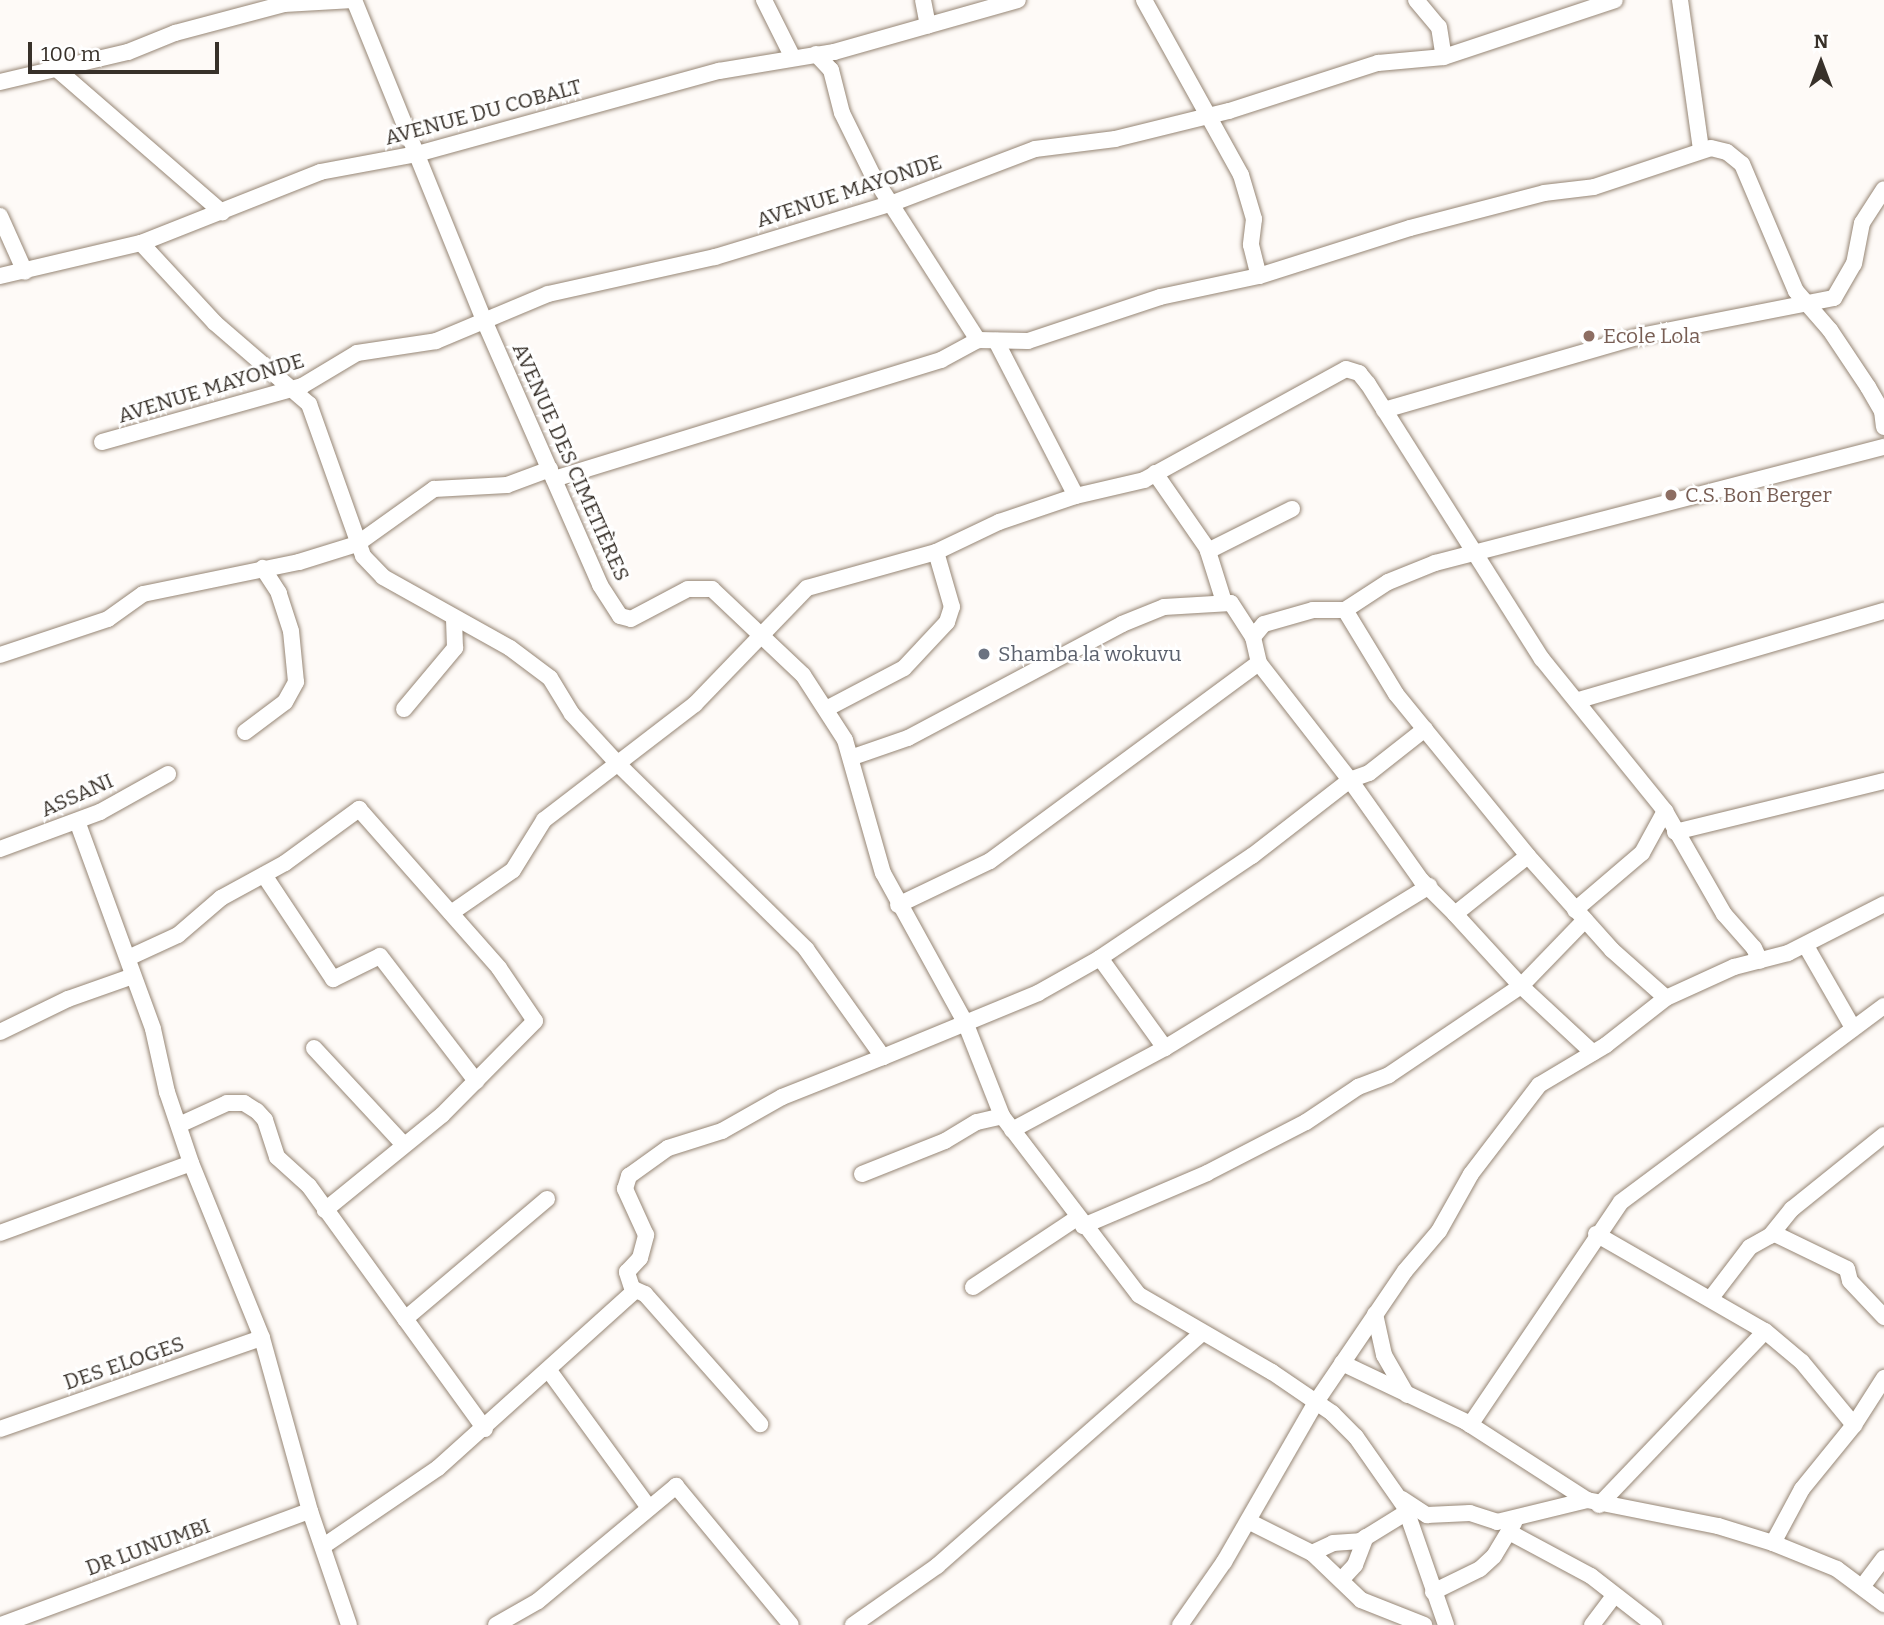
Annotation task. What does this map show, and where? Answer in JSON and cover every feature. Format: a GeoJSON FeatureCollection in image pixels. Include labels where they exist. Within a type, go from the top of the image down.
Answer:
{"type":"FeatureCollection","features":[{"type":"Feature","properties":{"kind":"street"},"geometry":{"type":"LineString","coordinates":[[0,82],[59,71],[128,52],[176,33],[298,2],[354,0]]}},
{"type":"Feature","properties":{"kind":"street","name":"AVENUE DES CIMETIÈRES"},"geometry":{"type":"LineString","coordinates":[[354,0],[483,318],[600,585],[622,618],[631,620],[688,589],[706,587],[761,632],[803,675],[853,757],[874,843],[898,905],[965,1022],[1002,1116],[1012,1130],[1080,1223],[1139,1295],[1201,1334],[1272,1372],[1343,1423],[1404,1504]]}},
{"type":"Feature","properties":{"kind":"street"},"geometry":{"type":"LineString","coordinates":[[764,0],[792,56]]}},
{"type":"Feature","properties":{"kind":"street"},"geometry":{"type":"LineString","coordinates":[[923,0],[929,26]]}},
{"type":"Feature","properties":{"kind":"street","name":"AVENUE DU COBALT"},"geometry":{"type":"LineString","coordinates":[[0,276],[141,243],[222,212],[296,179],[417,154],[658,86],[792,56],[816,54],[929,26],[1018,0]]}},
{"type":"Feature","properties":{"kind":"street"},"geometry":{"type":"LineString","coordinates":[[1144,0],[1206,117],[1230,150],[1254,219],[1251,245],[1259,276]]}},
{"type":"Feature","properties":{"kind":"street"},"geometry":{"type":"LineString","coordinates":[[1416,0],[1439,27],[1444,57]]}},
{"type":"Feature","properties":{"kind":"street","name":"AVENUE MAYONDE"},"geometry":{"type":"LineString","coordinates":[[102,442],[289,390],[322,376],[357,353],[436,341],[483,318],[548,294],[695,262],[892,203],[1035,149],[1115,139],[1206,117],[1378,63],[1444,57],[1615,0]]}},
{"type":"Feature","properties":{"kind":"street"},"geometry":{"type":"LineString","coordinates":[[1680,0],[1701,149]]}},
{"type":"Feature","properties":{"kind":"street"},"geometry":{"type":"LineString","coordinates":[[816,54],[831,70],[846,122],[873,176],[978,340]]}},
{"type":"Feature","properties":{"kind":"street"},"geometry":{"type":"LineString","coordinates":[[59,71],[222,212]]}},
{"type":"Feature","properties":{"kind":"street"},"geometry":{"type":"LineString","coordinates":[[0,655],[108,620],[143,594],[357,544],[434,489],[507,485],[552,474],[941,360],[978,340],[1028,341],[1175,293],[1259,276],[1496,204],[1601,185],[1701,149],[1718,149],[1742,164],[1796,291],[1808,303],[1868,387],[1884,427]]}},
{"type":"Feature","properties":{"kind":"street"},"geometry":{"type":"LineString","coordinates":[[1384,410],[1640,336],[1834,298],[1842,289],[1854,264],[1863,223],[1884,189]]}},
{"type":"Feature","properties":{"kind":"street"},"geometry":{"type":"LineString","coordinates":[[0,216],[25,272]]}},
{"type":"Feature","properties":{"kind":"street"},"geometry":{"type":"LineString","coordinates":[[141,243],[158,256],[215,323],[289,390],[304,398],[313,413],[357,544],[383,577],[526,658],[550,678],[572,714],[618,764],[806,949],[883,1057]]}},
{"type":"Feature","properties":{"kind":"street"},"geometry":{"type":"LineString","coordinates":[[996,341],[1076,496]]}},
{"type":"Feature","properties":{"kind":"street"},"geometry":{"type":"LineString","coordinates":[[451,913],[513,870],[544,820],[695,704],[761,632],[814,584],[936,552],[999,522],[1076,496],[1132,485],[1346,369],[1359,373],[1419,471],[1476,554],[1542,659],[1579,700],[1635,779],[1665,811],[1724,914],[1754,948],[1760,961]]}},
{"type":"Feature","properties":{"kind":"street"},"geometry":{"type":"LineString","coordinates":[[1253,637],[1264,624],[1286,617],[1313,610],[1345,610],[1388,582],[1435,563],[1884,447]]}},
{"type":"Feature","properties":{"kind":"street"},"geometry":{"type":"LineString","coordinates":[[1155,473],[1208,551],[1224,602]]}},
{"type":"Feature","properties":{"kind":"street"},"geometry":{"type":"LineString","coordinates":[[1208,551],[1292,509]]}},
{"type":"Feature","properties":{"kind":"street"},"geometry":{"type":"LineString","coordinates":[[826,709],[904,668],[947,622],[952,607],[936,552]]}},
{"type":"Feature","properties":{"kind":"street"},"geometry":{"type":"LineString","coordinates":[[245,732],[285,702],[296,682],[291,631],[279,593],[263,568]]}},
{"type":"Feature","properties":{"kind":"street"},"geometry":{"type":"LineString","coordinates":[[853,757],[953,716],[1144,614],[1173,605],[1224,602],[1234,605],[1253,637],[1259,663],[1429,886],[1521,986],[1593,1053]]}},
{"type":"Feature","properties":{"kind":"street"},"geometry":{"type":"LineString","coordinates":[[1345,610],[1396,694],[1528,856],[1580,915],[1666,998]]}},
{"type":"Feature","properties":{"kind":"street"},"geometry":{"type":"LineString","coordinates":[[1579,700],[1884,611]]}},
{"type":"Feature","properties":{"kind":"street"},"geometry":{"type":"LineString","coordinates":[[404,709],[455,648],[454,618]]}},
{"type":"Feature","properties":{"kind":"street"},"geometry":{"type":"LineString","coordinates":[[898,905],[990,861],[1259,663]]}},
{"type":"Feature","properties":{"kind":"street"},"geometry":{"type":"LineString","coordinates":[[633,1291],[627,1272],[640,1258],[646,1234],[625,1189],[629,1176],[668,1148],[722,1131],[782,1097],[1038,993],[1100,958],[1252,856],[1350,780],[1369,773],[1425,729]]}},
{"type":"Feature","properties":{"kind":"street","name":"ASSANI"},"geometry":{"type":"LineString","coordinates":[[0,849],[77,821],[167,774]]}},
{"type":"Feature","properties":{"kind":"street"},"geometry":{"type":"LineString","coordinates":[[1675,832],[1884,781]]}},
{"type":"Feature","properties":{"kind":"street"},"geometry":{"type":"LineString","coordinates":[[128,958],[178,935],[220,898],[264,875],[359,809],[499,968],[535,1021],[476,1081],[325,1210]]}},
{"type":"Feature","properties":{"kind":"street"},"geometry":{"type":"LineString","coordinates":[[973,1287],[1080,1223],[1207,1173],[1306,1122],[1358,1087],[1388,1075],[1521,986],[1580,915],[1642,853],[1665,811]]}},
{"type":"Feature","properties":{"kind":"street"},"geometry":{"type":"LineString","coordinates":[[77,821],[153,1029],[178,1125],[191,1163],[262,1338],[310,1511],[325,1545],[349,1625]]}},
{"type":"Feature","properties":{"kind":"street"},"geometry":{"type":"LineString","coordinates":[[1455,914],[1528,856]]}},
{"type":"Feature","properties":{"kind":"street"},"geometry":{"type":"LineString","coordinates":[[264,875],[333,979],[380,956],[476,1081]]}},
{"type":"Feature","properties":{"kind":"street"},"geometry":{"type":"LineString","coordinates":[[1012,1130],[1165,1048],[1429,886]]}},
{"type":"Feature","properties":{"kind":"street"},"geometry":{"type":"LineString","coordinates":[[1180,1625],[1248,1521],[1316,1402],[1375,1314],[1439,1231],[1471,1174],[1530,1094],[1550,1076],[1593,1053],[1666,998],[1734,967],[1806,946],[1884,904]]}},
{"type":"Feature","properties":{"kind":"street"},"geometry":{"type":"LineString","coordinates":[[1806,946],[1852,1027]]}},
{"type":"Feature","properties":{"kind":"street"},"geometry":{"type":"LineString","coordinates":[[1100,958],[1165,1048]]}},
{"type":"Feature","properties":{"kind":"street"},"geometry":{"type":"LineString","coordinates":[[0,1032],[68,999],[133,976]]}},
{"type":"Feature","properties":{"kind":"street"},"geometry":{"type":"LineString","coordinates":[[1471,1425],[1596,1234],[1621,1202],[1657,1170],[1884,1006]]}},
{"type":"Feature","properties":{"kind":"street"},"geometry":{"type":"LineString","coordinates":[[314,1048],[404,1145]]}},
{"type":"Feature","properties":{"kind":"street"},"geometry":{"type":"LineString","coordinates":[[178,1125],[227,1103],[244,1103],[265,1120],[277,1157],[309,1186],[485,1429]]}},
{"type":"Feature","properties":{"kind":"street"},"geometry":{"type":"LineString","coordinates":[[862,1174],[945,1141],[977,1122],[1002,1116]]}},
{"type":"Feature","properties":{"kind":"street"},"geometry":{"type":"LineString","coordinates":[[1711,1298],[1750,1247],[1773,1233],[1792,1209],[1884,1135]]}},
{"type":"Feature","properties":{"kind":"street"},"geometry":{"type":"LineString","coordinates":[[0,1233],[191,1163]]}},
{"type":"Feature","properties":{"kind":"street"},"geometry":{"type":"LineString","coordinates":[[405,1319],[548,1199]]}},
{"type":"Feature","properties":{"kind":"street"},"geometry":{"type":"LineString","coordinates":[[1773,1233],[1847,1269],[1850,1280],[1884,1317]]}},
{"type":"Feature","properties":{"kind":"street"},"geometry":{"type":"LineString","coordinates":[[1596,1234],[1765,1331],[1802,1362],[1854,1426]]}},
{"type":"Feature","properties":{"kind":"street"},"geometry":{"type":"LineString","coordinates":[[325,1545],[438,1468],[550,1372],[633,1291]]}},
{"type":"Feature","properties":{"kind":"street"},"geometry":{"type":"LineString","coordinates":[[633,1291],[645,1294],[760,1424]]}},
{"type":"Feature","properties":{"kind":"street"},"geometry":{"type":"LineString","coordinates":[[1375,1314],[1384,1355],[1407,1395]]}},
{"type":"Feature","properties":{"kind":"street"},"geometry":{"type":"LineString","coordinates":[[1593,1502],[1765,1331]]}},
{"type":"Feature","properties":{"kind":"street"},"geometry":{"type":"LineString","coordinates":[[853,1625],[979,1530],[1201,1334]]}},
{"type":"Feature","properties":{"kind":"street","name":"DES ELOGES"},"geometry":{"type":"LineString","coordinates":[[0,1429],[262,1338]]}},
{"type":"Feature","properties":{"kind":"street"},"geometry":{"type":"LineString","coordinates":[[1342,1363],[1471,1425],[1593,1502]]}},
{"type":"Feature","properties":{"kind":"street"},"geometry":{"type":"LineString","coordinates":[[550,1372],[649,1508]]}},
{"type":"Feature","properties":{"kind":"street"},"geometry":{"type":"LineString","coordinates":[[1773,1543],[1802,1489],[1854,1426],[1884,1378]]}},
{"type":"Feature","properties":{"kind":"street"},"geometry":{"type":"LineString","coordinates":[[496,1625],[538,1601],[673,1487],[679,1487],[791,1625]]}},
{"type":"Feature","properties":{"kind":"street"},"geometry":{"type":"LineString","coordinates":[[1433,1591],[1480,1569],[1513,1526],[1536,1510],[1593,1502],[1702,1522],[1773,1543],[1823,1561],[1884,1604]]}},
{"type":"Feature","properties":{"kind":"street"},"geometry":{"type":"LineString","coordinates":[[1404,1504],[1427,1514],[1470,1513],[1513,1526],[1580,1570],[1654,1625]]}},
{"type":"Feature","properties":{"kind":"street"},"geometry":{"type":"LineString","coordinates":[[1312,1553],[1366,1537],[1404,1504]]}},
{"type":"Feature","properties":{"kind":"street"},"geometry":{"type":"LineString","coordinates":[[1404,1504],[1446,1625]]}},
{"type":"Feature","properties":{"kind":"street","name":"DR LUNUMBI"},"geometry":{"type":"LineString","coordinates":[[1,1625],[310,1511]]}},
{"type":"Feature","properties":{"kind":"street"},"geometry":{"type":"LineString","coordinates":[[1248,1521],[1312,1553],[1371,1607],[1424,1625]]}},
{"type":"Feature","properties":{"kind":"street"},"geometry":{"type":"LineString","coordinates":[[1342,1579],[1355,1565],[1366,1537]]}},
{"type":"Feature","properties":{"kind":"street"},"geometry":{"type":"LineString","coordinates":[[1862,1587],[1884,1558]]}},
{"type":"Feature","properties":{"kind":"street"},"geometry":{"type":"LineString","coordinates":[[1592,1625],[1614,1596]]}},
{"type":"Feature","properties":{"kind":"place","name":"Ecole Lola"},"geometry":{"type":"Point","coordinates":[1589,336]}},
{"type":"Feature","properties":{"kind":"place","name":"C.S. Bon Berger"},"geometry":{"type":"Point","coordinates":[1671,495]}},
{"type":"Feature","properties":{"kind":"place","name":"Shamba la wokuvu"},"geometry":{"type":"Point","coordinates":[984,654]}}]}
